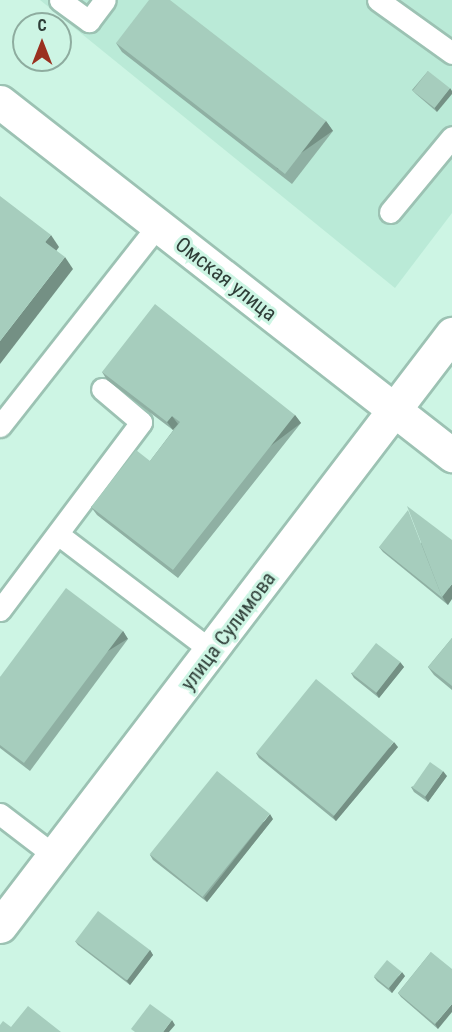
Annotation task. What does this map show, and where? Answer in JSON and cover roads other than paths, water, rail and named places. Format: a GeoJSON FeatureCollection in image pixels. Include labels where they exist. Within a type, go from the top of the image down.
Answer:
{"type":"FeatureCollection","features":[{"type":"Feature","properties":{"kind":"street","name":"Омская улица"},"geometry":{"type":"LineString","coordinates":[[0,102],[452,455]]}},
{"type":"Feature","properties":{"kind":"street","name":"улица Сулимова"},"geometry":{"type":"LineString","coordinates":[[0,926],[213,652],[452,334]]}},
{"type":"Feature","properties":{"kind":"lane"},"geometry":{"type":"LineString","coordinates":[[60,0],[89,21],[105,0]]}},
{"type":"Feature","properties":{"kind":"lane"},"geometry":{"type":"LineString","coordinates":[[378,0],[452,54]]}},
{"type":"Feature","properties":{"kind":"lane"},"geometry":{"type":"LineString","coordinates":[[390,212],[452,137]]}},
{"type":"Feature","properties":{"kind":"lane"},"geometry":{"type":"LineString","coordinates":[[0,426],[158,225]]}},
{"type":"Feature","properties":{"kind":"lane"},"geometry":{"type":"LineString","coordinates":[[0,610],[59,535],[141,422],[102,389]]}},
{"type":"Feature","properties":{"kind":"lane"},"geometry":{"type":"LineString","coordinates":[[59,535],[213,652]]}},
{"type":"Feature","properties":{"kind":"lane"},"geometry":{"type":"LineString","coordinates":[[0,814],[55,856]]}}]}
